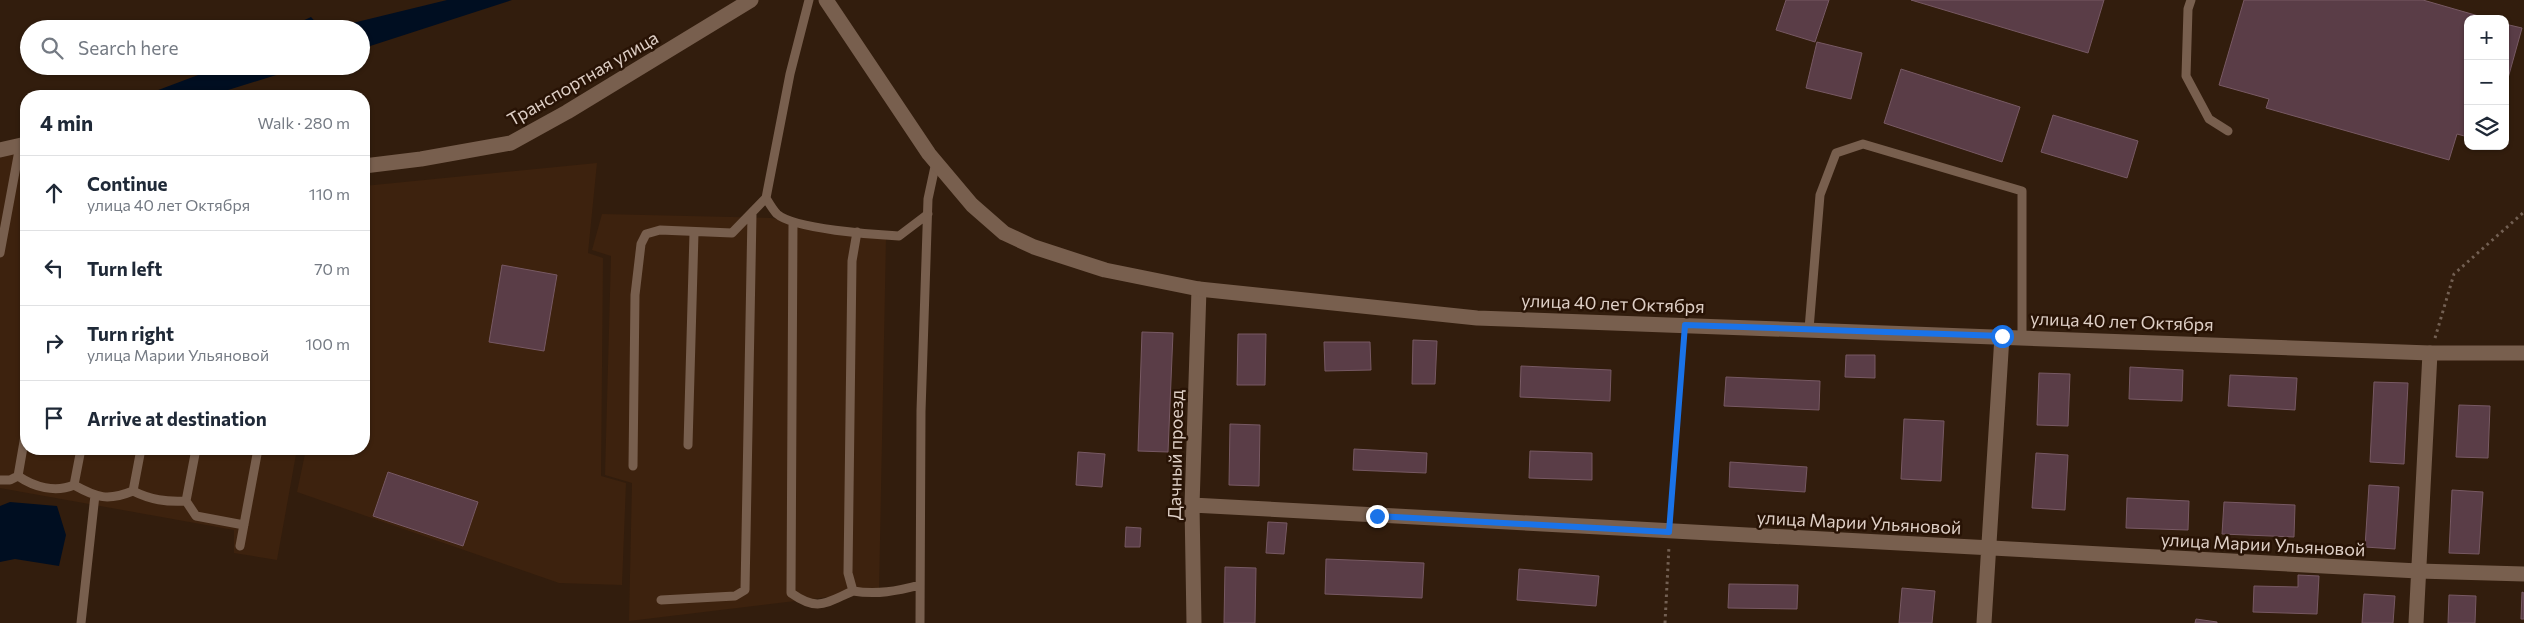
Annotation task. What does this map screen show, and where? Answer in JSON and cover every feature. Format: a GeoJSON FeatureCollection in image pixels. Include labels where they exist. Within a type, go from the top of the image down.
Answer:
{"type":"FeatureCollection","features":[{"type":"Feature","properties":{"kind":"street","name":"Транспортная улица"},"geometry":{"type":"LineString","coordinates":[[370,165],[421,159],[511,143],[567,112],[751,0]]}},
{"type":"Feature","properties":{"kind":"street","name":"улица 40 лет Октября"},"geometry":{"type":"LineString","coordinates":[[826,0],[936,162],[972,205],[997,227],[1034,247],[1105,270],[1200,289],[1477,318],[2430,353],[2524,353]]}},
{"type":"Feature","properties":{"kind":"street"},"geometry":{"type":"LineString","coordinates":[[0,150],[20,145]]}},
{"type":"Feature","properties":{"kind":"street","name":"Дачный проезд"},"geometry":{"type":"LineString","coordinates":[[1194,623],[1192,505],[1200,289]]}},
{"type":"Feature","properties":{"kind":"street"},"geometry":{"type":"LineString","coordinates":[[1984,623],[2002,336]]}},
{"type":"Feature","properties":{"kind":"street"},"geometry":{"type":"LineString","coordinates":[[2416,623],[2430,353]]}},
{"type":"Feature","properties":{"kind":"street","name":"улица Марии Ульяновой"},"geometry":{"type":"LineString","coordinates":[[1192,505],[1988,549],[2418,571],[2524,574]]}},
{"type":"Feature","properties":{"kind":"lane"},"geometry":{"type":"LineString","coordinates":[[633,466],[635,295],[642,244],[646,234],[660,230],[694,233],[732,233],[766,198],[790,74],[809,0]]}},
{"type":"Feature","properties":{"kind":"lane"},"geometry":{"type":"LineString","coordinates":[[2191,0],[2188,9],[2186,76],[2209,119],[2228,130]]}},
{"type":"Feature","properties":{"kind":"lane"},"geometry":{"type":"LineString","coordinates":[[1809,330],[1820,195],[1836,153],[1863,144],[2022,191],[2022,337]]}},
{"type":"Feature","properties":{"kind":"lane"},"geometry":{"type":"LineString","coordinates":[[0,253],[20,158]]}},
{"type":"Feature","properties":{"kind":"lane"},"geometry":{"type":"LineString","coordinates":[[920,623],[921,411],[928,214],[936,162]]}},
{"type":"Feature","properties":{"kind":"lane"},"geometry":{"type":"LineString","coordinates":[[766,198],[777,214],[793,222],[857,232],[899,236],[928,214]]}},
{"type":"Feature","properties":{"kind":"lane"},"geometry":{"type":"LineString","coordinates":[[661,600],[735,596],[745,590],[752,214]]}},
{"type":"Feature","properties":{"kind":"lane"},"geometry":{"type":"LineString","coordinates":[[793,222],[791,593],[806,604],[822,604],[852,591],[890,593],[920,585]]}},
{"type":"Feature","properties":{"kind":"lane"},"geometry":{"type":"LineString","coordinates":[[852,591],[848,572],[848,534],[852,261],[857,232]]}},
{"type":"Feature","properties":{"kind":"lane"},"geometry":{"type":"LineString","coordinates":[[688,445],[694,233]]}},
{"type":"Feature","properties":{"kind":"lane"},"geometry":{"type":"LineString","coordinates":[[18,476],[22,455]]}},
{"type":"Feature","properties":{"kind":"lane"},"geometry":{"type":"LineString","coordinates":[[74,485],[80,455]]}},
{"type":"Feature","properties":{"kind":"lane"},"geometry":{"type":"LineString","coordinates":[[133,491],[140,455]]}},
{"type":"Feature","properties":{"kind":"lane"},"geometry":{"type":"LineString","coordinates":[[195,455],[186,501],[196,516],[244,525]]}},
{"type":"Feature","properties":{"kind":"lane"},"geometry":{"type":"LineString","coordinates":[[240,546],[257,455]]}},
{"type":"Feature","properties":{"kind":"lane"},"geometry":{"type":"LineString","coordinates":[[0,480],[10,480],[18,476]]}},
{"type":"Feature","properties":{"kind":"lane"},"geometry":{"type":"LineString","coordinates":[[18,476],[28,483],[44,488],[65,489],[74,485],[104,498],[118,497],[133,491],[148,498],[168,502],[186,501]]}},
{"type":"Feature","properties":{"kind":"lane"},"geometry":{"type":"LineString","coordinates":[[81,623],[95,495]]}},
{"type":"Feature","properties":{"kind":"path"},"geometry":{"type":"LineString","coordinates":[[2430,353],[2454,274],[2524,212]]}},
{"type":"Feature","properties":{"kind":"path"},"geometry":{"type":"LineString","coordinates":[[1665,623],[1669,532],[1685,325]]}},
{"type":"Feature","properties":{"kind":"shaded area"},"geometry":{"type":"Polygon","coordinates":[[[20,150],[20,455],[296,455],[277,560],[234,553],[234,530],[0,488],[0,158],[20,150]]]}},
{"type":"Feature","properties":{"kind":"shaded area"},"geometry":{"type":"Polygon","coordinates":[[[597,163],[588,253],[603,258],[601,476],[626,483],[622,585],[559,583],[297,492],[305,455],[370,455],[370,185],[597,163]]]}},
{"type":"Feature","properties":{"kind":"shaded area"},"geometry":{"type":"Polygon","coordinates":[[[602,214],[771,218],[886,238],[879,591],[629,621],[632,483],[605,475],[611,256],[592,250],[602,214]]]}},
{"type":"Feature","properties":{"kind":"water"},"geometry":{"type":"Polygon","coordinates":[[[447,0],[512,0],[370,46],[370,20],[365,20],[447,0]]]}},
{"type":"Feature","properties":{"kind":"water"},"geometry":{"type":"Polygon","coordinates":[[[198,75],[276,75],[228,90],[158,90],[198,75]]]}},
{"type":"Feature","properties":{"kind":"water"},"geometry":{"type":"Polygon","coordinates":[[[10,502],[57,506],[66,535],[59,566],[15,559],[0,562],[0,506],[10,502]]]}},
{"type":"Feature","properties":{"kind":"building"},"geometry":{"type":"Polygon","coordinates":[[[1786,0],[1829,0],[1815,42],[1776,30],[1786,0]]]}},
{"type":"Feature","properties":{"kind":"building"},"geometry":{"type":"Polygon","coordinates":[[[1911,0],[2104,0],[2088,53],[1911,0]]]}},
{"type":"Feature","properties":{"kind":"building"},"geometry":{"type":"Polygon","coordinates":[[[2244,0],[2423,0],[2475,15],[2464,15],[2464,136],[2457,134],[2449,160],[2266,108],[2269,99],[2219,85],[2244,0]]]}},
{"type":"Feature","properties":{"kind":"building"},"geometry":{"type":"Polygon","coordinates":[[[2509,25],[2522,28],[2509,75],[2509,25]]]}},
{"type":"Feature","properties":{"kind":"building"},"geometry":{"type":"Polygon","coordinates":[[[1817,42],[1862,53],[1851,99],[1806,88],[1817,42]]]}},
{"type":"Feature","properties":{"kind":"building"},"geometry":{"type":"Polygon","coordinates":[[[1901,69],[2020,107],[2002,162],[1884,123],[1901,69]]]}},
{"type":"Feature","properties":{"kind":"building"},"geometry":{"type":"Polygon","coordinates":[[[2053,115],[2138,141],[2127,178],[2041,152],[2053,115]]]}},
{"type":"Feature","properties":{"kind":"building"},"geometry":{"type":"Polygon","coordinates":[[[502,265],[557,275],[544,351],[489,342],[502,265]]]}},
{"type":"Feature","properties":{"kind":"building"},"geometry":{"type":"Polygon","coordinates":[[[1142,332],[1173,333],[1168,452],[1138,451],[1142,332]]]}},
{"type":"Feature","properties":{"kind":"building"},"geometry":{"type":"Polygon","coordinates":[[[1238,334],[1266,334],[1265,385],[1237,385],[1238,334]]]}},
{"type":"Feature","properties":{"kind":"building"},"geometry":{"type":"Polygon","coordinates":[[[1413,340],[1437,341],[1435,384],[1412,384],[1413,340]]]}},
{"type":"Feature","properties":{"kind":"building"},"geometry":{"type":"Polygon","coordinates":[[[1324,342],[1370,342],[1371,370],[1325,371],[1324,342]]]}},
{"type":"Feature","properties":{"kind":"building"},"geometry":{"type":"Polygon","coordinates":[[[1846,355],[1875,355],[1875,378],[1845,377],[1846,355]]]}},
{"type":"Feature","properties":{"kind":"building"},"geometry":{"type":"Polygon","coordinates":[[[1521,366],[1611,370],[1610,401],[1520,397],[1521,366]]]}},
{"type":"Feature","properties":{"kind":"building"},"geometry":{"type":"Polygon","coordinates":[[[2130,367],[2183,370],[2182,401],[2129,399],[2130,367]]]}},
{"type":"Feature","properties":{"kind":"building"},"geometry":{"type":"Polygon","coordinates":[[[2039,373],[2070,374],[2068,426],[2037,425],[2039,373]]]}},
{"type":"Feature","properties":{"kind":"building"},"geometry":{"type":"Polygon","coordinates":[[[2230,375],[2297,378],[2295,410],[2228,406],[2230,375]]]}},
{"type":"Feature","properties":{"kind":"building"},"geometry":{"type":"Polygon","coordinates":[[[1726,377],[1820,381],[1819,410],[1724,406],[1726,377]]]}},
{"type":"Feature","properties":{"kind":"building"},"geometry":{"type":"Polygon","coordinates":[[[2374,382],[2408,383],[2404,464],[2370,462],[2374,382]]]}},
{"type":"Feature","properties":{"kind":"building"},"geometry":{"type":"Polygon","coordinates":[[[2459,405],[2490,406],[2488,458],[2456,457],[2459,405]]]}},
{"type":"Feature","properties":{"kind":"building"},"geometry":{"type":"Polygon","coordinates":[[[1904,419],[1944,421],[1941,481],[1901,479],[1904,419]]]}},
{"type":"Feature","properties":{"kind":"building"},"geometry":{"type":"Polygon","coordinates":[[[1230,424],[1260,425],[1259,486],[1229,485],[1230,424]]]}},
{"type":"Feature","properties":{"kind":"building"},"geometry":{"type":"Polygon","coordinates":[[[1354,449],[1427,453],[1426,473],[1353,470],[1354,449]]]}},
{"type":"Feature","properties":{"kind":"building"},"geometry":{"type":"Polygon","coordinates":[[[1530,451],[1592,453],[1592,480],[1529,478],[1530,451]]]}},
{"type":"Feature","properties":{"kind":"building"},"geometry":{"type":"Polygon","coordinates":[[[1078,452],[1105,454],[1102,487],[1076,485],[1078,452]]]}},
{"type":"Feature","properties":{"kind":"building"},"geometry":{"type":"Polygon","coordinates":[[[2036,453],[2068,455],[2065,510],[2032,508],[2036,453]]]}},
{"type":"Feature","properties":{"kind":"building"},"geometry":{"type":"Polygon","coordinates":[[[1730,462],[1807,467],[1805,492],[1729,487],[1730,462]]]}},
{"type":"Feature","properties":{"kind":"building"},"geometry":{"type":"Polygon","coordinates":[[[388,472],[478,502],[463,546],[373,516],[388,472]]]}},
{"type":"Feature","properties":{"kind":"building"},"geometry":{"type":"Polygon","coordinates":[[[2369,485],[2399,487],[2395,549],[2365,547],[2369,485]]]}},
{"type":"Feature","properties":{"kind":"building"},"geometry":{"type":"Polygon","coordinates":[[[2452,490],[2483,492],[2479,554],[2449,553],[2452,490]]]}},
{"type":"Feature","properties":{"kind":"building"},"geometry":{"type":"Polygon","coordinates":[[[2127,498],[2189,501],[2188,530],[2126,528],[2127,498]]]}},
{"type":"Feature","properties":{"kind":"building"},"geometry":{"type":"Polygon","coordinates":[[[2224,502],[2295,505],[2294,537],[2222,534],[2224,502]]]}},
{"type":"Feature","properties":{"kind":"building"},"geometry":{"type":"Polygon","coordinates":[[[1268,522],[1287,523],[1284,554],[1266,553],[1268,522]]]}},
{"type":"Feature","properties":{"kind":"building"},"geometry":{"type":"Polygon","coordinates":[[[1126,527],[1141,528],[1140,547],[1125,547],[1126,527]]]}},
{"type":"Feature","properties":{"kind":"building"},"geometry":{"type":"Polygon","coordinates":[[[1326,559],[1424,563],[1422,598],[1325,594],[1326,559]]]}},
{"type":"Feature","properties":{"kind":"building"},"geometry":{"type":"Polygon","coordinates":[[[1225,567],[1256,568],[1255,623],[1224,623],[1225,567]]]}},
{"type":"Feature","properties":{"kind":"building"},"geometry":{"type":"Polygon","coordinates":[[[1519,569],[1599,576],[1596,606],[1517,600],[1519,569]]]}},
{"type":"Feature","properties":{"kind":"building"},"geometry":{"type":"Polygon","coordinates":[[[2298,575],[2319,576],[2317,614],[2253,612],[2254,586],[2298,587],[2298,575]]]}},
{"type":"Feature","properties":{"kind":"building"},"geometry":{"type":"Polygon","coordinates":[[[1729,584],[1798,585],[1797,609],[1728,608],[1729,584]]]}},
{"type":"Feature","properties":{"kind":"building"},"geometry":{"type":"Polygon","coordinates":[[[1902,588],[1935,591],[1932,623],[1899,623],[1902,588]]]}},
{"type":"Feature","properties":{"kind":"building"},"geometry":{"type":"Polygon","coordinates":[[[2522,592],[2524,593],[2524,619],[2521,619],[2522,592]]]}},
{"type":"Feature","properties":{"kind":"building"},"geometry":{"type":"Polygon","coordinates":[[[2364,594],[2395,596],[2393,623],[2362,623],[2364,594]]]}},
{"type":"Feature","properties":{"kind":"building"},"geometry":{"type":"Polygon","coordinates":[[[2449,595],[2476,596],[2475,623],[2448,623],[2449,595]]]}},
{"type":"Feature","properties":{"kind":"building"},"geometry":{"type":"Polygon","coordinates":[[[2196,619],[2217,622],[2217,623],[2195,623],[2196,619]]]}},
{"type":"Feature","properties":{"kind":"route"},"geometry":{"type":"LineString","coordinates":[[1377,516],[1669,532],[1685,325],[2002,336]]}}]}
